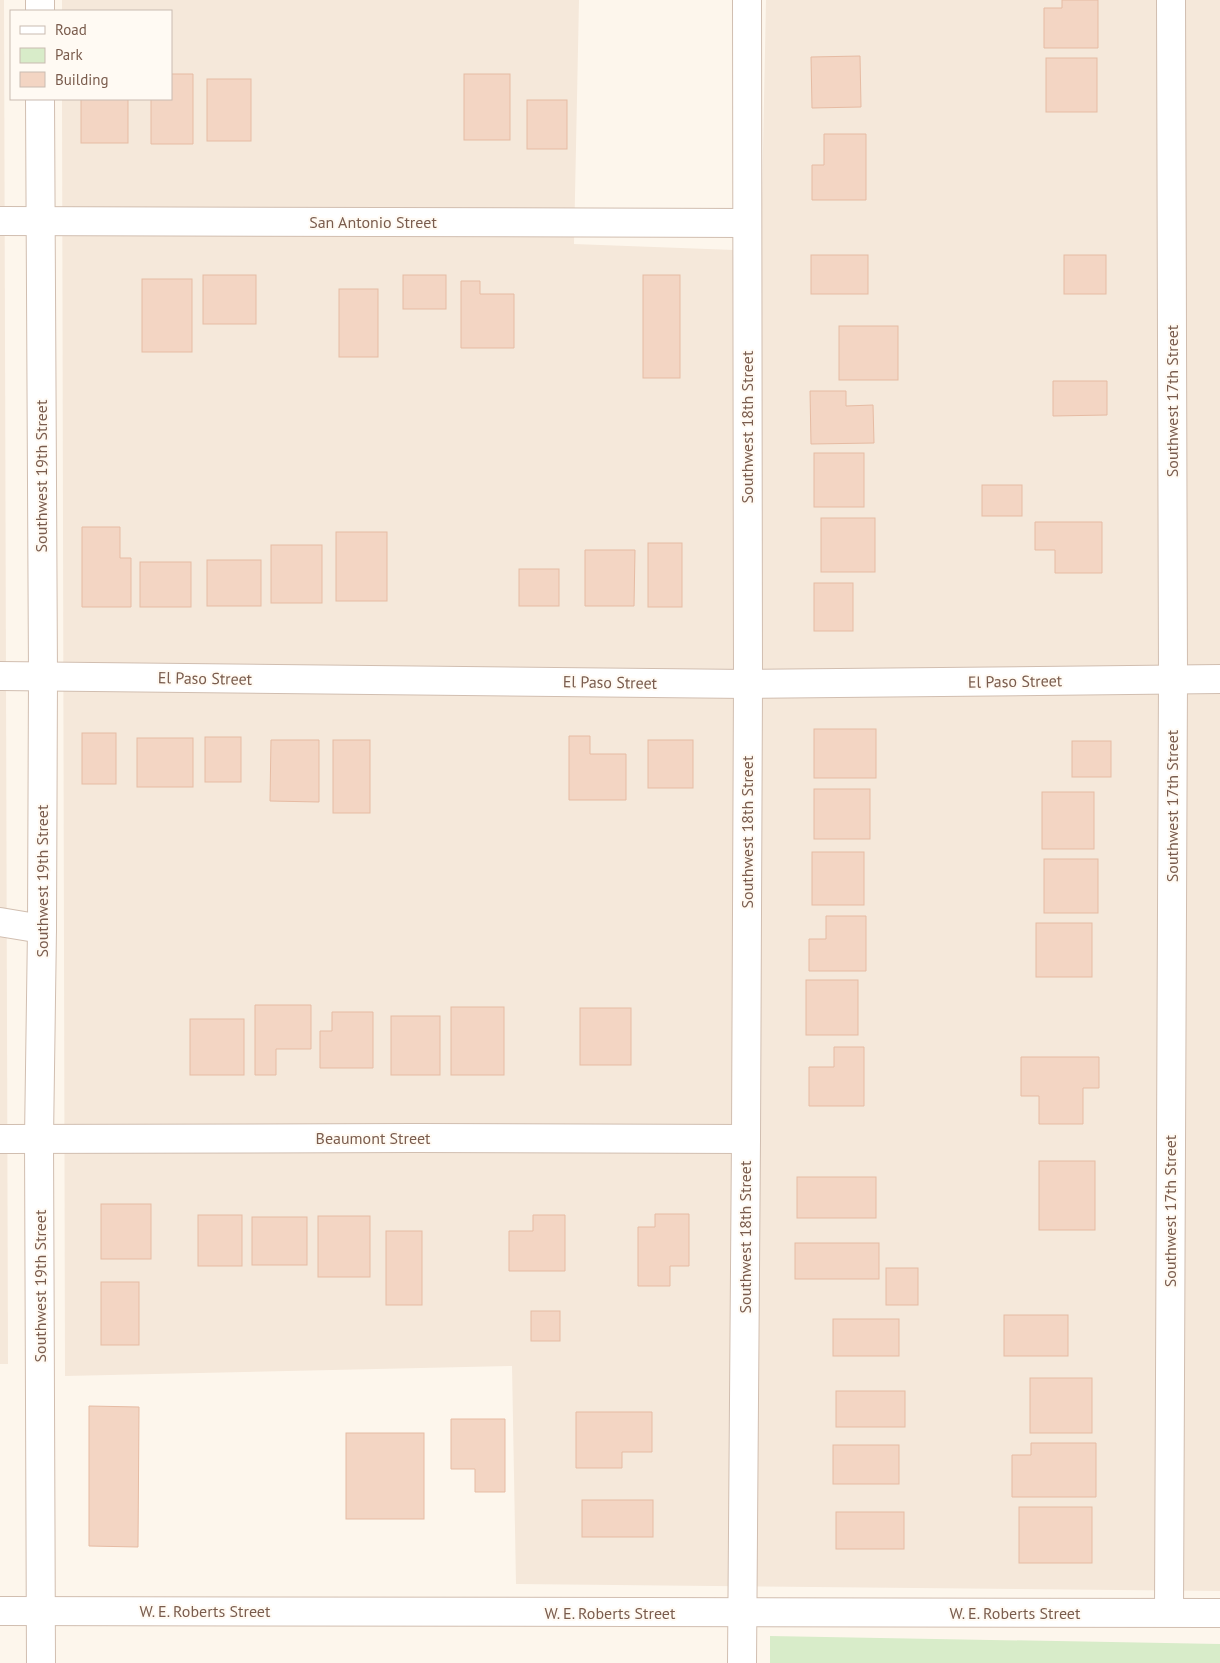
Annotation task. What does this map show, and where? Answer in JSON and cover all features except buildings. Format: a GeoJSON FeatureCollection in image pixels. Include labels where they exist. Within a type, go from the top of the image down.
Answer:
{"type":"FeatureCollection","features":[{"type":"Feature","properties":{"kind":"street","name":"Southwest 18th Street"},"geometry":{"type":"LineString","coordinates":[[742,1663],[748,684],[746,0]]}},
{"type":"Feature","properties":{"kind":"street","name":"Southwest 17th Street"},"geometry":{"type":"LineString","coordinates":[[1169,1612],[1173,679],[1170,0]]}},
{"type":"Feature","properties":{"kind":"street","name":"Southwest 19th Street"},"geometry":{"type":"LineString","coordinates":[[40,100],[43,676],[40,1139],[41,1663]]}},
{"type":"Feature","properties":{"kind":"street","name":"San Antonio Street"},"geometry":{"type":"LineString","coordinates":[[0,221],[747,223]]}},
{"type":"Feature","properties":{"kind":"street","name":"El Paso Street"},"geometry":{"type":"LineString","coordinates":[[0,676],[748,684],[1220,679]]}},
{"type":"Feature","properties":{"kind":"street"},"geometry":{"type":"LineString","coordinates":[[0,922],[42,929]]}},
{"type":"Feature","properties":{"kind":"street","name":"Beaumont Street"},"geometry":{"type":"LineString","coordinates":[[0,1139],[746,1139]]}},
{"type":"Feature","properties":{"kind":"street","name":"W. E. Roberts Street"},"geometry":{"type":"LineString","coordinates":[[0,1611],[1220,1613]]}},
{"type":"Feature","properties":{"kind":"shaded area"},"geometry":{"type":"Polygon","coordinates":[[[0,0],[4,0],[8,1364],[0,1364],[0,0]]]}},
{"type":"Feature","properties":{"kind":"shaded area"},"geometry":{"type":"Polygon","coordinates":[[[62,0],[579,0],[574,244],[761,251],[766,0],[1220,0],[1220,1591],[516,1584],[512,1366],[65,1376],[62,100],[172,100],[172,10],[62,10],[62,0]]]}},
{"type":"Feature","properties":{"kind":"green space"},"geometry":{"type":"Polygon","coordinates":[[[770,1636],[1220,1644],[1220,1663],[770,1663],[770,1636]]]}}]}
